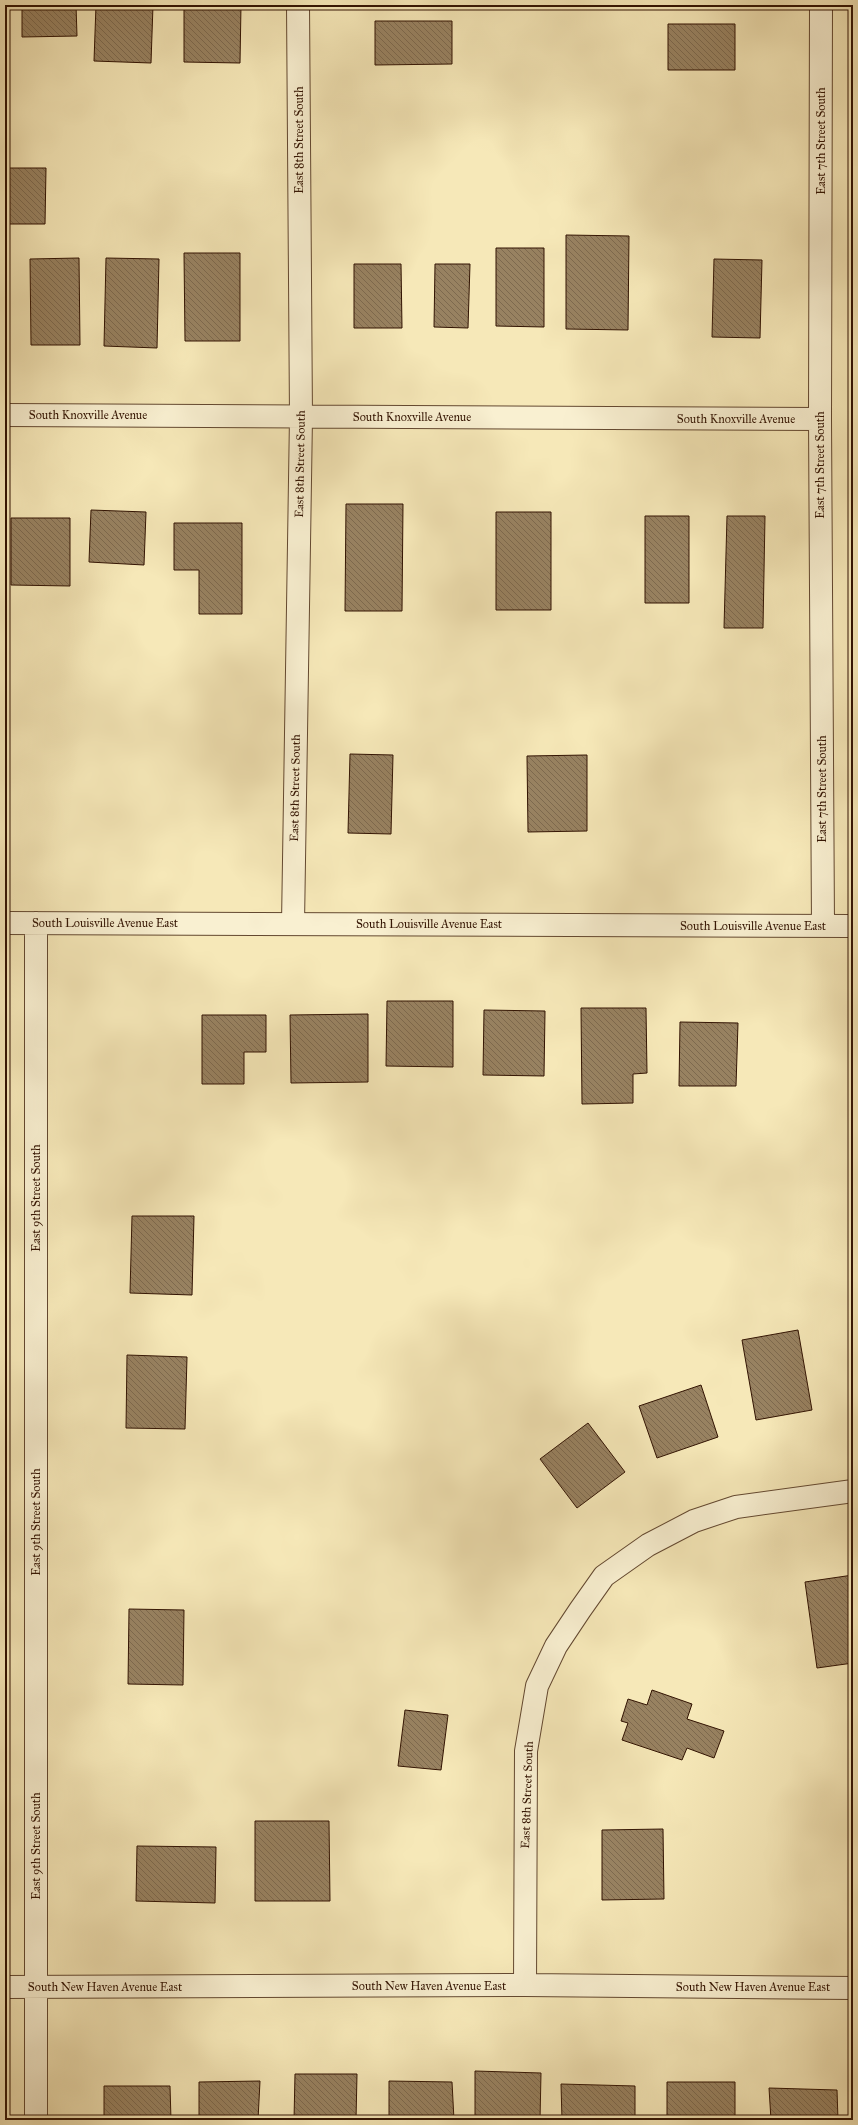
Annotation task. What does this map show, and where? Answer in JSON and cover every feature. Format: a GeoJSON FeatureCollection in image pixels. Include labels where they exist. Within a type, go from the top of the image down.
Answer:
{"type":"FeatureCollection","features":[{"type":"Feature","properties":{"kind":"street","name":"East 8th Street South"},"geometry":{"type":"LineString","coordinates":[[293,924],[301,417],[298,5]]}},
{"type":"Feature","properties":{"kind":"street","name":"East 7th Street South"},"geometry":{"type":"LineString","coordinates":[[821,5],[820,419],[823,926]]}},
{"type":"Feature","properties":{"kind":"street","name":"South Knoxville Avenue"},"geometry":{"type":"LineString","coordinates":[[5,415],[820,419]]}},
{"type":"Feature","properties":{"kind":"street","name":"South Louisville Avenue East"},"geometry":{"type":"LineString","coordinates":[[5,923],[853,926]]}},
{"type":"Feature","properties":{"kind":"street","name":"East 9th Street South"},"geometry":{"type":"LineString","coordinates":[[36,923],[36,2120]]}},
{"type":"Feature","properties":{"kind":"street","name":"East 8th Street South"},"geometry":{"type":"LineString","coordinates":[[525,1985],[526,1751],[537,1686],[556,1646],[604,1576],[648,1545],[694,1521],[736,1507],[853,1491]]}},
{"type":"Feature","properties":{"kind":"street","name":"South New Haven Avenue East"},"geometry":{"type":"LineString","coordinates":[[5,1987],[525,1985],[853,1988]]}},
{"type":"Feature","properties":{"kind":"building"},"geometry":{"type":"Polygon","coordinates":[[[22,5],[76,5],[77,36],[22,37],[22,5]]]}},
{"type":"Feature","properties":{"kind":"building"},"geometry":{"type":"Polygon","coordinates":[[[96,5],[153,5],[151,63],[94,61],[96,5]]]}},
{"type":"Feature","properties":{"kind":"building"},"geometry":{"type":"Polygon","coordinates":[[[184,5],[241,5],[240,63],[184,62],[184,5]]]}},
{"type":"Feature","properties":{"kind":"building"},"geometry":{"type":"Polygon","coordinates":[[[375,21],[452,21],[452,64],[375,65],[375,21]]]}},
{"type":"Feature","properties":{"kind":"building"},"geometry":{"type":"Polygon","coordinates":[[[668,24],[735,24],[735,70],[668,70],[668,24]]]}},
{"type":"Feature","properties":{"kind":"building"},"geometry":{"type":"Polygon","coordinates":[[[7,168],[46,168],[45,224],[6,224],[7,168]]]}},
{"type":"Feature","properties":{"kind":"building"},"geometry":{"type":"Polygon","coordinates":[[[566,235],[629,236],[628,330],[566,329],[566,235]]]}},
{"type":"Feature","properties":{"kind":"building"},"geometry":{"type":"Polygon","coordinates":[[[496,248],[544,248],[544,327],[496,326],[496,248]]]}},
{"type":"Feature","properties":{"kind":"building"},"geometry":{"type":"Polygon","coordinates":[[[184,253],[240,253],[240,341],[185,341],[184,253]]]}},
{"type":"Feature","properties":{"kind":"building"},"geometry":{"type":"Polygon","coordinates":[[[79,258],[80,345],[31,345],[30,259],[79,258]]]}},
{"type":"Feature","properties":{"kind":"building"},"geometry":{"type":"Polygon","coordinates":[[[106,258],[159,259],[157,348],[104,346],[106,258]]]}},
{"type":"Feature","properties":{"kind":"building"},"geometry":{"type":"Polygon","coordinates":[[[714,259],[762,260],[760,338],[712,337],[714,259]]]}},
{"type":"Feature","properties":{"kind":"building"},"geometry":{"type":"Polygon","coordinates":[[[354,264],[401,264],[402,328],[354,328],[354,264]]]}},
{"type":"Feature","properties":{"kind":"building"},"geometry":{"type":"Polygon","coordinates":[[[435,264],[470,264],[468,328],[434,327],[435,264]]]}},
{"type":"Feature","properties":{"kind":"building"},"geometry":{"type":"Polygon","coordinates":[[[346,504],[403,504],[402,611],[345,611],[346,504]]]}},
{"type":"Feature","properties":{"kind":"building"},"geometry":{"type":"Polygon","coordinates":[[[91,510],[146,512],[144,565],[89,562],[91,510]]]}},
{"type":"Feature","properties":{"kind":"building"},"geometry":{"type":"Polygon","coordinates":[[[496,512],[551,512],[551,610],[496,610],[496,512]]]}},
{"type":"Feature","properties":{"kind":"building"},"geometry":{"type":"Polygon","coordinates":[[[645,516],[689,516],[689,603],[645,603],[645,516]]]}},
{"type":"Feature","properties":{"kind":"building"},"geometry":{"type":"Polygon","coordinates":[[[727,516],[765,516],[763,628],[724,628],[727,516]]]}},
{"type":"Feature","properties":{"kind":"building"},"geometry":{"type":"Polygon","coordinates":[[[11,518],[70,518],[70,586],[11,585],[11,518]]]}},
{"type":"Feature","properties":{"kind":"building"},"geometry":{"type":"Polygon","coordinates":[[[174,523],[242,523],[242,614],[199,614],[199,570],[174,570],[174,523]]]}},
{"type":"Feature","properties":{"kind":"building"},"geometry":{"type":"Polygon","coordinates":[[[350,754],[393,755],[391,834],[348,833],[350,754]]]}},
{"type":"Feature","properties":{"kind":"building"},"geometry":{"type":"Polygon","coordinates":[[[587,755],[587,831],[528,832],[527,756],[587,755]]]}},
{"type":"Feature","properties":{"kind":"building"},"geometry":{"type":"Polygon","coordinates":[[[387,1001],[453,1001],[453,1067],[386,1066],[387,1001]]]}},
{"type":"Feature","properties":{"kind":"building"},"geometry":{"type":"Polygon","coordinates":[[[581,1008],[646,1008],[647,1073],[633,1074],[633,1103],[582,1104],[581,1008]]]}},
{"type":"Feature","properties":{"kind":"building"},"geometry":{"type":"Polygon","coordinates":[[[484,1010],[545,1011],[544,1076],[483,1075],[484,1010]]]}},
{"type":"Feature","properties":{"kind":"building"},"geometry":{"type":"Polygon","coordinates":[[[368,1014],[368,1082],[291,1083],[290,1015],[368,1014]]]}},
{"type":"Feature","properties":{"kind":"building"},"geometry":{"type":"Polygon","coordinates":[[[202,1015],[266,1015],[266,1052],[244,1052],[244,1084],[202,1084],[202,1015]]]}},
{"type":"Feature","properties":{"kind":"building"},"geometry":{"type":"Polygon","coordinates":[[[680,1022],[738,1023],[736,1086],[679,1086],[680,1022]]]}},
{"type":"Feature","properties":{"kind":"building"},"geometry":{"type":"Polygon","coordinates":[[[132,1216],[194,1216],[192,1295],[130,1293],[132,1216]]]}},
{"type":"Feature","properties":{"kind":"building"},"geometry":{"type":"Polygon","coordinates":[[[798,1330],[812,1410],[756,1420],[742,1340],[798,1330]]]}},
{"type":"Feature","properties":{"kind":"building"},"geometry":{"type":"Polygon","coordinates":[[[127,1355],[187,1357],[185,1429],[126,1428],[127,1355]]]}},
{"type":"Feature","properties":{"kind":"building"},"geometry":{"type":"Polygon","coordinates":[[[701,1385],[718,1437],[657,1458],[639,1406],[701,1385]]]}},
{"type":"Feature","properties":{"kind":"building"},"geometry":{"type":"Polygon","coordinates":[[[588,1423],[625,1472],[577,1508],[540,1459],[588,1423]]]}},
{"type":"Feature","properties":{"kind":"building"},"geometry":{"type":"Polygon","coordinates":[[[853,1575],[853,1663],[817,1668],[805,1582],[853,1575]]]}},
{"type":"Feature","properties":{"kind":"building"},"geometry":{"type":"Polygon","coordinates":[[[129,1609],[184,1610],[183,1685],[128,1684],[129,1609]]]}},
{"type":"Feature","properties":{"kind":"building"},"geometry":{"type":"Polygon","coordinates":[[[652,1690],[692,1704],[687,1719],[724,1731],[714,1758],[687,1748],[682,1760],[622,1740],[628,1723],[621,1721],[628,1699],[647,1705],[652,1690]]]}},
{"type":"Feature","properties":{"kind":"building"},"geometry":{"type":"Polygon","coordinates":[[[405,1710],[448,1715],[441,1770],[398,1766],[405,1710]]]}},
{"type":"Feature","properties":{"kind":"building"},"geometry":{"type":"Polygon","coordinates":[[[255,1821],[329,1821],[330,1901],[255,1901],[255,1821]]]}},
{"type":"Feature","properties":{"kind":"building"},"geometry":{"type":"Polygon","coordinates":[[[663,1829],[664,1899],[602,1900],[602,1830],[663,1829]]]}},
{"type":"Feature","properties":{"kind":"building"},"geometry":{"type":"Polygon","coordinates":[[[137,1846],[216,1847],[215,1903],[136,1901],[137,1846]]]}},
{"type":"Feature","properties":{"kind":"building"},"geometry":{"type":"Polygon","coordinates":[[[475,2071],[541,2073],[540,2120],[475,2120],[475,2071]]]}},
{"type":"Feature","properties":{"kind":"building"},"geometry":{"type":"Polygon","coordinates":[[[295,2074],[357,2074],[356,2120],[294,2120],[295,2074]]]}},
{"type":"Feature","properties":{"kind":"building"},"geometry":{"type":"Polygon","coordinates":[[[260,2081],[258,2120],[199,2120],[199,2082],[260,2081]]]}},
{"type":"Feature","properties":{"kind":"building"},"geometry":{"type":"Polygon","coordinates":[[[389,2081],[452,2082],[454,2120],[389,2120],[389,2081]]]}},
{"type":"Feature","properties":{"kind":"building"},"geometry":{"type":"Polygon","coordinates":[[[667,2082],[735,2082],[735,2120],[667,2120],[667,2082]]]}},
{"type":"Feature","properties":{"kind":"building"},"geometry":{"type":"Polygon","coordinates":[[[561,2084],[635,2086],[635,2120],[562,2120],[561,2084]]]}},
{"type":"Feature","properties":{"kind":"building"},"geometry":{"type":"Polygon","coordinates":[[[104,2086],[170,2086],[171,2120],[104,2120],[104,2086]]]}},
{"type":"Feature","properties":{"kind":"building"},"geometry":{"type":"Polygon","coordinates":[[[769,2088],[837,2090],[838,2120],[771,2120],[769,2088]]]}}]}
